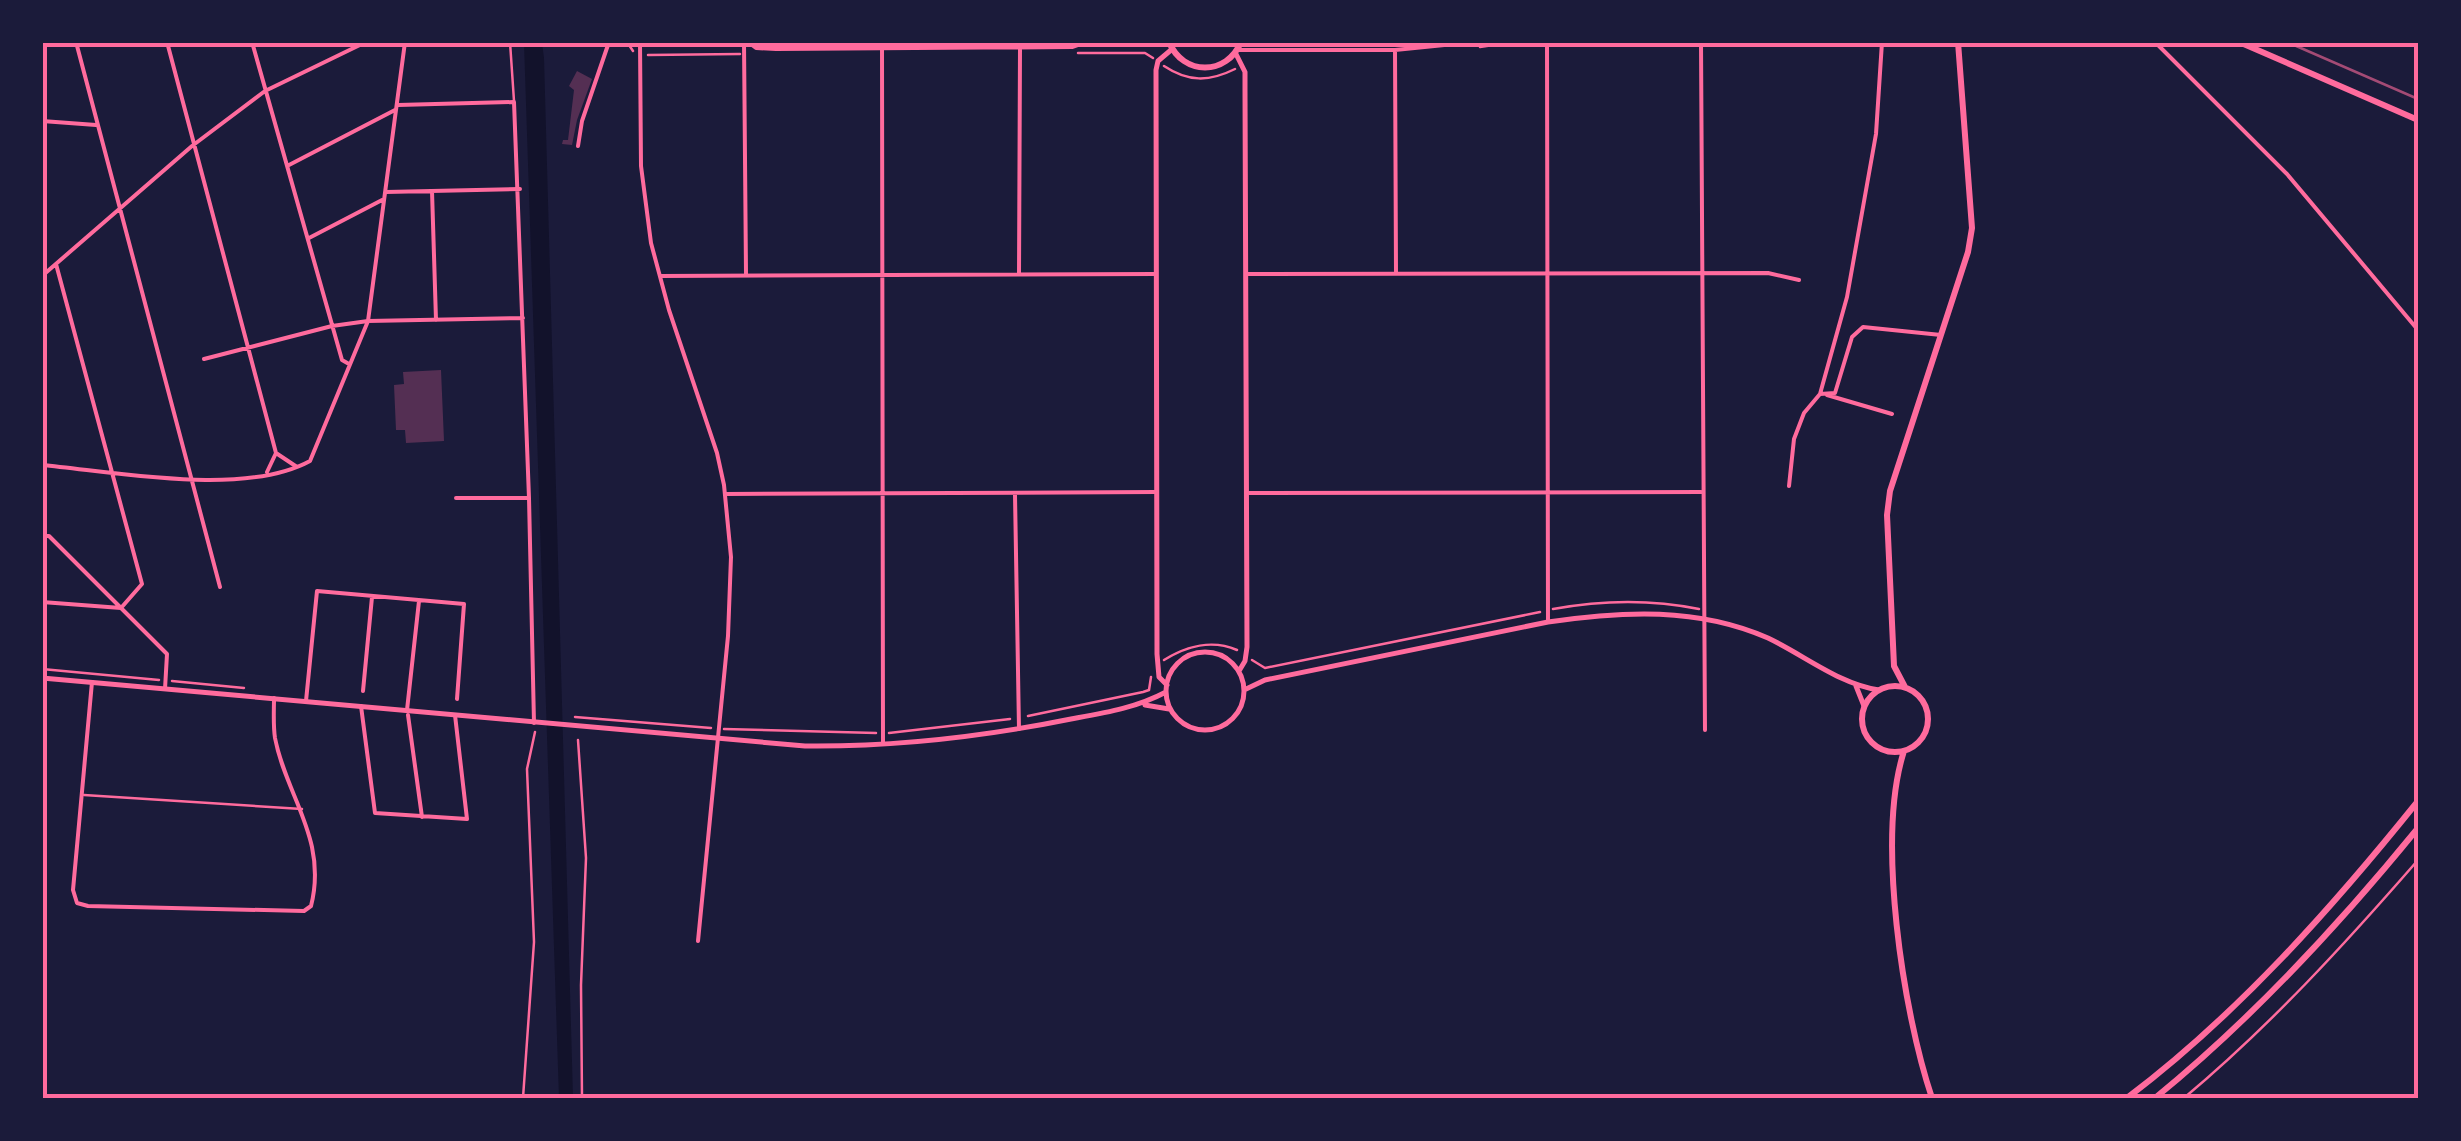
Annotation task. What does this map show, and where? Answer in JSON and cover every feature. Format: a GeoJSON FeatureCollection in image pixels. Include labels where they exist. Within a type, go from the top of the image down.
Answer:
{"type":"FeatureCollection","features":[{"type":"Feature","properties":{"kind":"main road"},"geometry":{"type":"LineString","coordinates":[[1888,752],[1904,751],[1919,742],[1928,719],[1919,696],[1905,687],[1894,666],[1887,515],[1890,491],[1968,252],[1972,228],[1958,42]]}},
{"type":"Feature","properties":{"kind":"main road"},"geometry":{"type":"LineString","coordinates":[[2240,42],[2418,120]]}},
{"type":"Feature","properties":{"kind":"main road"},"geometry":{"type":"LineString","coordinates":[[1170,46],[1183,62],[1199,69],[1214,68],[1238,49]]}},
{"type":"Feature","properties":{"kind":"main road"},"geometry":{"type":"LineString","coordinates":[[1894,666],[1882,688],[1864,706],[1862,722],[1868,738],[1888,752],[1897,775]]}},
{"type":"Feature","properties":{"kind":"main road"},"geometry":{"type":"LineString","coordinates":[[1882,688],[1905,687]]}},
{"type":"Feature","properties":{"kind":"main road"},"geometry":{"type":"LineString","coordinates":[[1904,751],[1897,775],[1893,856],[1896,913],[1918,1050],[1932,1098]]}},
{"type":"Feature","properties":{"kind":"main road"},"geometry":{"type":"LineString","coordinates":[[2127,1098],[2243,996],[2323,913],[2418,802]]}},
{"type":"Feature","properties":{"kind":"main road"},"geometry":{"type":"LineString","coordinates":[[2154,1098],[2246,1017],[2298,964],[2348,912],[2418,828]]}},
{"type":"Feature","properties":{"kind":"street"},"geometry":{"type":"LineString","coordinates":[[76,42],[220,587]]}},
{"type":"Feature","properties":{"kind":"street"},"geometry":{"type":"LineString","coordinates":[[167,42],[276,452],[298,468]]}},
{"type":"Feature","properties":{"kind":"street"},"geometry":{"type":"LineString","coordinates":[[252,42],[342,360],[350,364]]}},
{"type":"Feature","properties":{"kind":"street"},"geometry":{"type":"LineString","coordinates":[[42,276],[192,146],[265,92],[366,42]]}},
{"type":"Feature","properties":{"kind":"street"},"geometry":{"type":"LineString","coordinates":[[42,465],[236,480],[298,468],[310,461],[368,322],[404,42]]}},
{"type":"Feature","properties":{"kind":"street"},"geometry":{"type":"LineString","coordinates":[[510,42],[520,190],[537,723]]}},
{"type":"Feature","properties":{"kind":"street"},"geometry":{"type":"LineString","coordinates":[[578,146],[582,120],[609,42]]}},
{"type":"Feature","properties":{"kind":"street"},"geometry":{"type":"LineString","coordinates":[[640,42],[644,200],[660,276],[710,427],[726,494],[731,556],[731,596],[698,941]]}},
{"type":"Feature","properties":{"kind":"street"},"geometry":{"type":"LineString","coordinates":[[746,275],[746,42],[756,48],[776,49],[1072,48],[1086,42]]}},
{"type":"Feature","properties":{"kind":"street"},"geometry":{"type":"LineString","coordinates":[[1170,46],[1158,62],[1157,666],[1176,718],[1194,729],[1214,730],[1239,712],[1246,655],[1245,90],[1238,49],[1394,50],[1474,42]]}},
{"type":"Feature","properties":{"kind":"street"},"geometry":{"type":"LineString","coordinates":[[1547,42],[1548,622]]}},
{"type":"Feature","properties":{"kind":"street"},"geometry":{"type":"LineString","coordinates":[[1701,42],[1706,730]]}},
{"type":"Feature","properties":{"kind":"street"},"geometry":{"type":"LineString","coordinates":[[1789,486],[1794,439],[1804,413],[1820,394],[1847,298],[1866,201],[1880,98],[1882,42]]}},
{"type":"Feature","properties":{"kind":"street"},"geometry":{"type":"LineString","coordinates":[[2155,42],[2287,174],[2418,330]]}},
{"type":"Feature","properties":{"kind":"street"},"geometry":{"type":"LineString","coordinates":[[883,46],[884,746]]}},
{"type":"Feature","properties":{"kind":"street"},"geometry":{"type":"LineString","coordinates":[[1020,47],[1020,274]]}},
{"type":"Feature","properties":{"kind":"street"},"geometry":{"type":"LineString","coordinates":[[1394,50],[1396,273]]}},
{"type":"Feature","properties":{"kind":"street"},"geometry":{"type":"LineString","coordinates":[[289,164],[396,107],[514,102]]}},
{"type":"Feature","properties":{"kind":"street"},"geometry":{"type":"LineString","coordinates":[[42,121],[96,125]]}},
{"type":"Feature","properties":{"kind":"street"},"geometry":{"type":"LineString","coordinates":[[308,238],[386,195],[520,190]]}},
{"type":"Feature","properties":{"kind":"street"},"geometry":{"type":"LineString","coordinates":[[432,191],[436,320]]}},
{"type":"Feature","properties":{"kind":"street"},"geometry":{"type":"LineString","coordinates":[[56,264],[142,584],[121,608]]}},
{"type":"Feature","properties":{"kind":"street"},"geometry":{"type":"LineString","coordinates":[[1246,274],[1768,273],[1799,280]]}},
{"type":"Feature","properties":{"kind":"street"},"geometry":{"type":"LineString","coordinates":[[660,276],[1155,274]]}},
{"type":"Feature","properties":{"kind":"street"},"geometry":{"type":"LineString","coordinates":[[204,360],[332,326],[523,318]]}},
{"type":"Feature","properties":{"kind":"street"},"geometry":{"type":"LineString","coordinates":[[1828,395],[1835,393],[1856,330],[1877,326],[1941,335]]}},
{"type":"Feature","properties":{"kind":"street"},"geometry":{"type":"LineString","coordinates":[[1820,394],[1892,414]]}},
{"type":"Feature","properties":{"kind":"street"},"geometry":{"type":"LineString","coordinates":[[266,474],[276,452]]}},
{"type":"Feature","properties":{"kind":"street"},"geometry":{"type":"LineString","coordinates":[[726,494],[1156,492]]}},
{"type":"Feature","properties":{"kind":"street"},"geometry":{"type":"LineString","coordinates":[[1246,493],[1702,492]]}},
{"type":"Feature","properties":{"kind":"street"},"geometry":{"type":"LineString","coordinates":[[1015,494],[1019,728]]}},
{"type":"Feature","properties":{"kind":"street"},"geometry":{"type":"LineString","coordinates":[[456,498],[529,498]]}},
{"type":"Feature","properties":{"kind":"street"},"geometry":{"type":"LineString","coordinates":[[42,536],[49,536],[167,654],[164,688]]}},
{"type":"Feature","properties":{"kind":"street"},"geometry":{"type":"LineString","coordinates":[[306,701],[316,591],[464,604],[457,699]]}},
{"type":"Feature","properties":{"kind":"street"},"geometry":{"type":"LineString","coordinates":[[363,691],[372,596]]}},
{"type":"Feature","properties":{"kind":"street"},"geometry":{"type":"LineString","coordinates":[[419,601],[408,713],[422,816]]}},
{"type":"Feature","properties":{"kind":"street"},"geometry":{"type":"LineString","coordinates":[[42,602],[121,608]]}},
{"type":"Feature","properties":{"kind":"street"},"geometry":{"type":"LineString","coordinates":[[1244,690],[1264,680],[1548,622],[1621,614],[1703,613],[1764,636],[1856,686],[1882,688]]}},
{"type":"Feature","properties":{"kind":"street"},"geometry":{"type":"LineString","coordinates":[[1142,704],[1166,688],[1182,659],[1201,652],[1221,655],[1241,675],[1264,680]]}},
{"type":"Feature","properties":{"kind":"street"},"geometry":{"type":"LineString","coordinates":[[42,678],[408,713],[571,722],[706,740],[805,746],[884,746],[962,738],[1142,704],[1170,709]]}},
{"type":"Feature","properties":{"kind":"street"},"geometry":{"type":"LineString","coordinates":[[92,682],[73,890],[74,898],[82,905],[304,911],[311,906],[314,861],[302,808],[276,738],[274,698]]}},
{"type":"Feature","properties":{"kind":"street"},"geometry":{"type":"LineString","coordinates":[[1856,686],[1864,706]]}},
{"type":"Feature","properties":{"kind":"street"},"geometry":{"type":"LineString","coordinates":[[361,706],[375,813],[468,819],[455,714]]}},
{"type":"Feature","properties":{"kind":"street"},"geometry":{"type":"LineString","coordinates":[[81,795],[302,808]]}},
{"type":"Feature","properties":{"kind":"path"},"geometry":{"type":"LineString","coordinates":[[627,42],[634,58]]}},
{"type":"Feature","properties":{"kind":"path"},"geometry":{"type":"LineString","coordinates":[[1480,47],[1513,42]]}},
{"type":"Feature","properties":{"kind":"path"},"geometry":{"type":"LineString","coordinates":[[1066,53],[1146,53],[1182,78],[1202,80],[1242,66]]}},
{"type":"Feature","properties":{"kind":"path"},"geometry":{"type":"LineString","coordinates":[[646,55],[744,54]]}},
{"type":"Feature","properties":{"kind":"path"},"geometry":{"type":"LineString","coordinates":[[571,722],[577,716],[718,729],[883,733],[1019,718],[1143,692],[1149,690],[1151,673],[1157,666],[1178,651],[1207,644],[1220,644],[1264,668],[1582,604],[1640,601],[1703,613]]}},
{"type":"Feature","properties":{"kind":"path"},"geometry":{"type":"LineString","coordinates":[[523,1098],[534,942],[527,769],[537,723]]}},
{"type":"Feature","properties":{"kind":"path"},"geometry":{"type":"LineString","coordinates":[[706,740],[713,723]]}},
{"type":"Feature","properties":{"kind":"path"},"geometry":{"type":"LineString","coordinates":[[578,740],[586,858],[582,1098]]}},
{"type":"Feature","properties":{"kind":"path"},"geometry":{"type":"LineString","coordinates":[[2184,1098],[2239,1050],[2340,950],[2418,860]]}},
{"type":"Feature","properties":{"kind":"shaded area"},"geometry":{"type":"Polygon","coordinates":[[[524,43],[542,43],[544,58],[573,1098],[559,1098],[524,43]]]}},
{"type":"Feature","properties":{"kind":"building"},"geometry":{"type":"Polygon","coordinates":[[[577,71],[592,79],[572,145],[562,144],[568,140],[574,90],[569,86],[577,71]]]}},
{"type":"Feature","properties":{"kind":"building"},"geometry":{"type":"Polygon","coordinates":[[[441,370],[444,441],[406,443],[405,430],[396,430],[394,385],[404,384],[403,372],[441,370]]]}},
{"type":"Feature","properties":{"kind":"railway"},"geometry":{"type":"LineString","coordinates":[[2287,42],[2418,99]]}}]}
